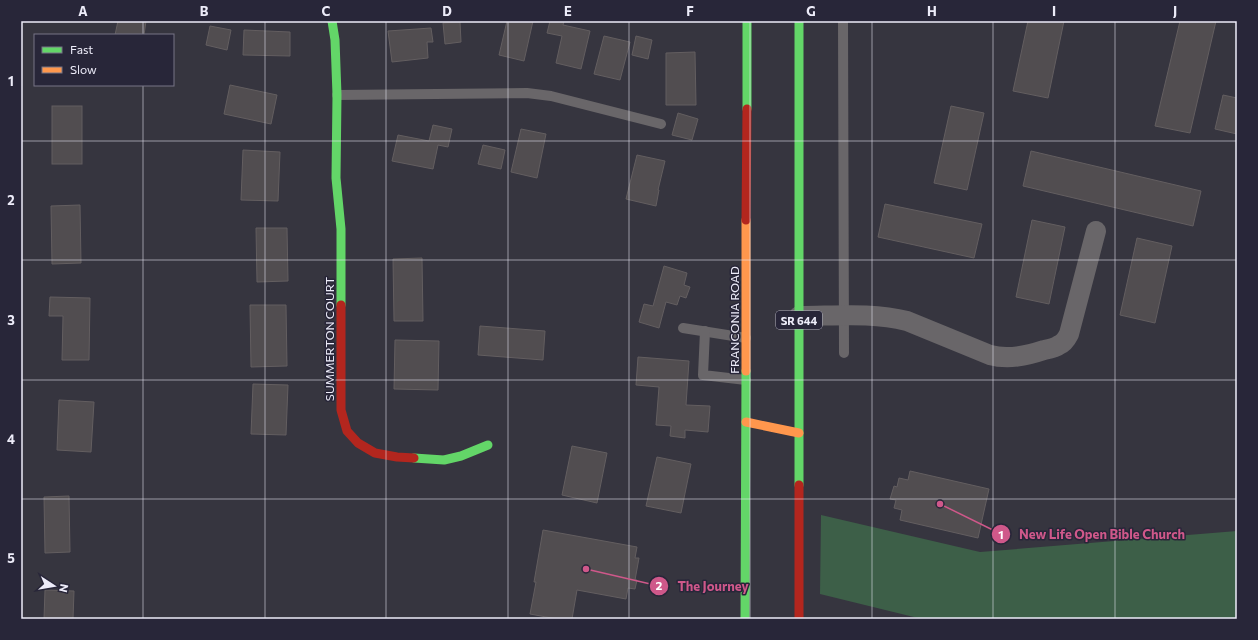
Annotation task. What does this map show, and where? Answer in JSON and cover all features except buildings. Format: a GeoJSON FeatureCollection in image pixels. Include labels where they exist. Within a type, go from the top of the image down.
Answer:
{"type":"FeatureCollection","features":[{"type":"Feature","properties":{"kind":"main road","name":"SUMMERTON COURT"},"geometry":{"type":"LineString","coordinates":[[332,21],[335,40],[337,95],[336,178],[341,229],[341,410],[347,431],[358,443],[375,453],[397,457],[444,460],[461,456],[488,445]]}},
{"type":"Feature","properties":{"kind":"main road","name":"FRANCONIA ROAD"},"geometry":{"type":"LineString","coordinates":[[745,619],[747,21]]}},
{"type":"Feature","properties":{"kind":"main road","name":"SR 644"},"geometry":{"type":"LineString","coordinates":[[799,21],[799,619]]}},
{"type":"Feature","properties":{"kind":"main road"},"geometry":{"type":"LineString","coordinates":[[746,422],[799,433]]}},
{"type":"Feature","properties":{"kind":"street"},"geometry":{"type":"LineString","coordinates":[[799,316],[878,316],[894,318],[907,321],[1000,358],[1017,357],[1059,346],[1066,340],[1069,334],[1096,231]]}},
{"type":"Feature","properties":{"kind":"lane"},"geometry":{"type":"LineString","coordinates":[[844,21],[844,353]]}},
{"type":"Feature","properties":{"kind":"lane"},"geometry":{"type":"LineString","coordinates":[[337,95],[527,93],[551,96],[661,124]]}},
{"type":"Feature","properties":{"kind":"lane"},"geometry":{"type":"LineString","coordinates":[[683,328],[746,338]]}},
{"type":"Feature","properties":{"kind":"lane"},"geometry":{"type":"LineString","coordinates":[[705,331],[703,375],[746,380]]}},
{"type":"Feature","properties":{"kind":"green space"},"geometry":{"type":"Polygon","coordinates":[[[821,515],[980,552],[1237,531],[1237,619],[922,619],[820,594],[821,515]]]}},
{"type":"Feature","properties":{"kind":"traffic: fast"},"geometry":{"type":"LineString","coordinates":[[332,21],[335,40],[337,95],[336,178],[341,229],[341,305]]}},
{"type":"Feature","properties":{"kind":"traffic: fast"},"geometry":{"type":"LineString","coordinates":[[747,21],[747,109]]}},
{"type":"Feature","properties":{"kind":"traffic: fast"},"geometry":{"type":"LineString","coordinates":[[799,21],[799,485]]}},
{"type":"Feature","properties":{"kind":"traffic: fast"},"geometry":{"type":"LineString","coordinates":[[745,619],[746,371]]}},
{"type":"Feature","properties":{"kind":"traffic: fast"},"geometry":{"type":"LineString","coordinates":[[414,458],[444,460],[461,456],[488,445]]}},
{"type":"Feature","properties":{"kind":"traffic: slow"},"geometry":{"type":"LineString","coordinates":[[746,220],[746,371]]}},
{"type":"Feature","properties":{"kind":"traffic: slow"},"geometry":{"type":"LineString","coordinates":[[746,422],[799,433]]}},
{"type":"Feature","properties":{"kind":"traffic: jam"},"geometry":{"type":"LineString","coordinates":[[746,220],[747,109]]}},
{"type":"Feature","properties":{"kind":"traffic: jam"},"geometry":{"type":"LineString","coordinates":[[341,305],[341,410],[347,431],[358,443],[375,453],[414,458]]}},
{"type":"Feature","properties":{"kind":"traffic: jam"},"geometry":{"type":"LineString","coordinates":[[799,485],[799,619]]}},
{"type":"Feature","properties":{"kind":"place","name":"New Life Open Bible Church"},"geometry":{"type":"Point","coordinates":[940,504]}},
{"type":"Feature","properties":{"kind":"place","name":"The Journey"},"geometry":{"type":"Point","coordinates":[586,569]}}]}
